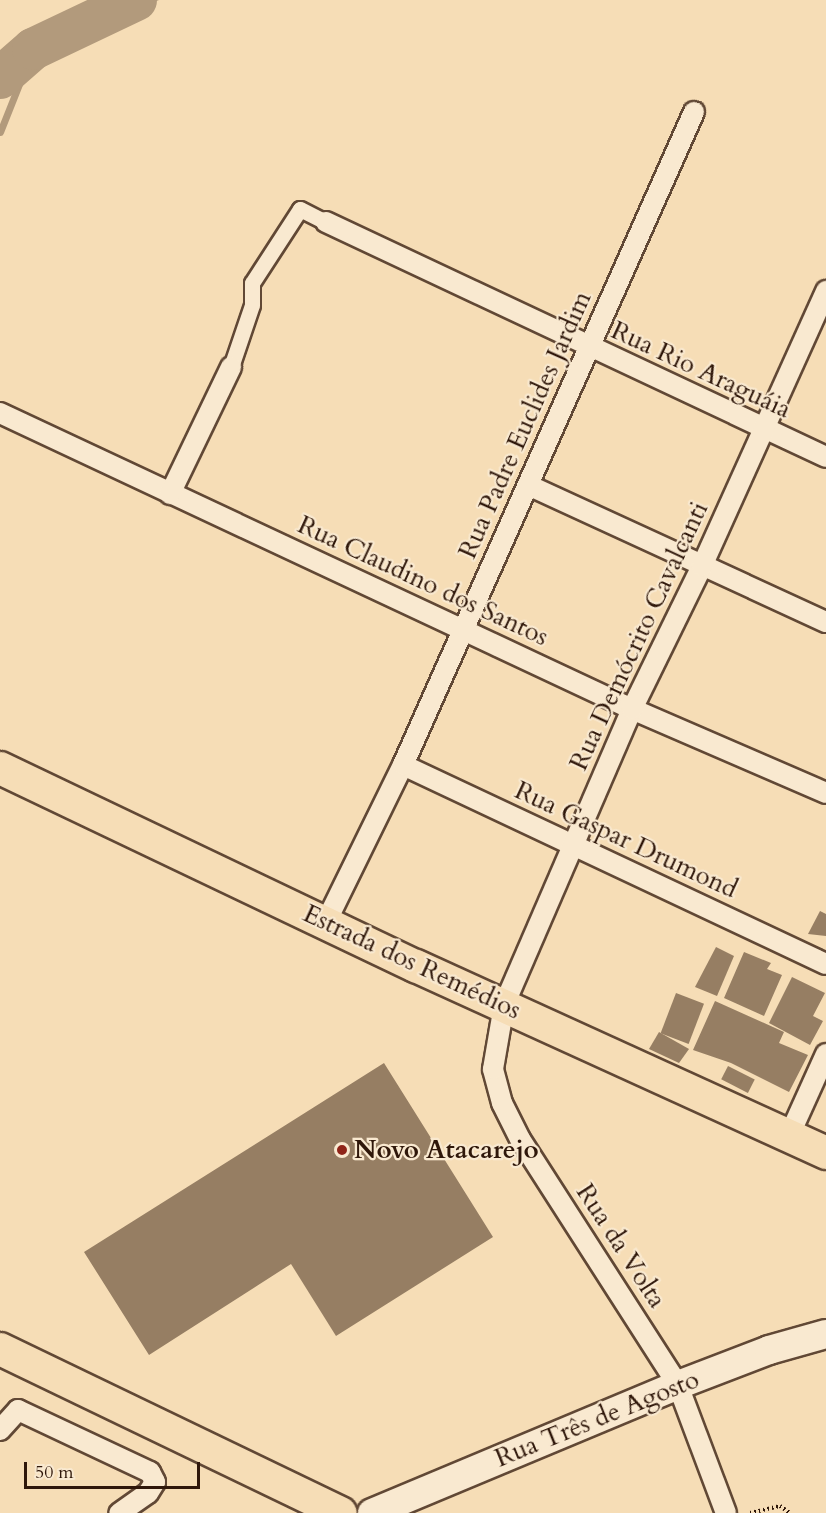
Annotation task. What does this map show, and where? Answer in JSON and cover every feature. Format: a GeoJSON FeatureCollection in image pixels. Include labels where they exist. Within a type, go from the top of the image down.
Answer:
{"type":"FeatureCollection","features":[{"type":"Feature","properties":{"kind":"main road","name":"Estrada dos Remédios"},"geometry":{"type":"LineString","coordinates":[[0,768],[504,1005],[826,1153]]}},
{"type":"Feature","properties":{"kind":"main road","name":"Rua Três de Agosto"},"geometry":{"type":"LineString","coordinates":[[372,1513],[678,1385],[769,1350],[826,1334]]}},
{"type":"Feature","properties":{"kind":"main road"},"geometry":{"type":"LineString","coordinates":[[0,1349],[341,1513]]}},
{"type":"Feature","properties":{"kind":"street","name":"Rua Padre Euclides Jardim"},"geometry":{"type":"LineString","coordinates":[[326,922],[403,765],[694,112]]}},
{"type":"Feature","properties":{"kind":"street"},"geometry":{"type":"LineString","coordinates":[[170,494],[231,367],[252,304],[252,283],[300,209],[326,222]]}},
{"type":"Feature","properties":{"kind":"street","name":"Rua Rio Araguáia"},"geometry":{"type":"LineString","coordinates":[[326,222],[762,429],[826,457]]}},
{"type":"Feature","properties":{"kind":"street","name":"Rua Demócrito Cavalcanti"},"geometry":{"type":"LineString","coordinates":[[504,1005],[632,709],[702,566],[826,291]]}},
{"type":"Feature","properties":{"kind":"street","name":"Rua Claudino dos Santos"},"geometry":{"type":"LineString","coordinates":[[0,413],[632,709],[826,793]]}},
{"type":"Feature","properties":{"kind":"street"},"geometry":{"type":"LineString","coordinates":[[528,485],[826,622]]}},
{"type":"Feature","properties":{"kind":"street","name":"Rua Gaspar Drumond"},"geometry":{"type":"LineString","coordinates":[[403,765],[826,964]]}},
{"type":"Feature","properties":{"kind":"street","name":"Rua da Volta"},"geometry":{"type":"LineString","coordinates":[[504,1005],[493,1069],[502,1103],[520,1139],[678,1385],[726,1513]]}},
{"type":"Feature","properties":{"kind":"street"},"geometry":{"type":"LineString","coordinates":[[789,1136],[826,1054]]}},
{"type":"Feature","properties":{"kind":"street"},"geometry":{"type":"LineString","coordinates":[[0,1429],[18,1410],[150,1472],[155,1482],[148,1492],[119,1513]]}},
{"type":"Feature","properties":{"kind":"path"},"geometry":{"type":"LineString","coordinates":[[750,1513],[780,1506],[790,1513]]}},
{"type":"Feature","properties":{"kind":"shaded area"},"geometry":{"type":"Polygon","coordinates":[[[106,0],[159,0],[33,49],[106,0]]]}},
{"type":"Feature","properties":{"kind":"building"},"geometry":{"type":"Polygon","coordinates":[[[820,911],[826,914],[826,936],[808,934],[820,911]]]}},
{"type":"Feature","properties":{"kind":"building"},"geometry":{"type":"Polygon","coordinates":[[[716,947],[734,956],[717,996],[695,987],[716,947]]]}},
{"type":"Feature","properties":{"kind":"building"},"geometry":{"type":"Polygon","coordinates":[[[744,952],[771,963],[767,969],[782,975],[764,1016],[724,998],[744,952]]]}},
{"type":"Feature","properties":{"kind":"building"},"geometry":{"type":"Polygon","coordinates":[[[792,977],[825,993],[813,1016],[823,1021],[810,1045],[769,1023],[792,977]]]}},
{"type":"Feature","properties":{"kind":"building"},"geometry":{"type":"Polygon","coordinates":[[[676,993],[704,1004],[689,1044],[661,1033],[676,993]]]}},
{"type":"Feature","properties":{"kind":"building"},"geometry":{"type":"Polygon","coordinates":[[[715,1001],[784,1032],[779,1043],[808,1055],[789,1092],[731,1063],[693,1050],[715,1001]]]}},
{"type":"Feature","properties":{"kind":"building"},"geometry":{"type":"Polygon","coordinates":[[[659,1032],[689,1049],[679,1063],[649,1049],[659,1032]]]}},
{"type":"Feature","properties":{"kind":"building","name":"Novo Atacarejo"},"geometry":{"type":"Polygon","coordinates":[[[384,1063],[493,1237],[336,1336],[291,1264],[149,1355],[84,1252],[384,1063]]]}},
{"type":"Feature","properties":{"kind":"building"},"geometry":{"type":"Polygon","coordinates":[[[728,1066],[755,1080],[748,1093],[721,1079],[728,1066]]]}},
{"type":"Feature","properties":{"kind":"waterway"},"geometry":{"type":"LineString","coordinates":[[0,78],[33,49],[136,0]]}},
{"type":"Feature","properties":{"kind":"waterway"},"geometry":{"type":"LineString","coordinates":[[0,132],[33,49]]}},
{"type":"Feature","properties":{"kind":"place","name":"Novo Atacarejo"},"geometry":{"type":"Point","coordinates":[342,1150]}}]}
